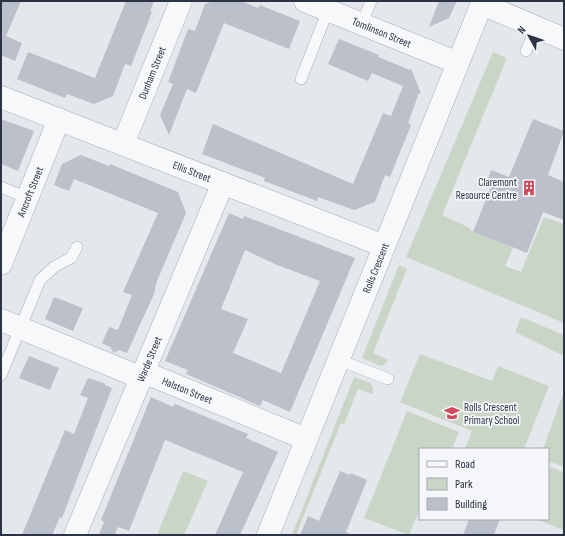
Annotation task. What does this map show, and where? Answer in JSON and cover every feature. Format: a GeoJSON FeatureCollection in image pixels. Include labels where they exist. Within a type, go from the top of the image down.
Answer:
{"type":"FeatureCollection","features":[{"type":"Feature","properties":{"kind":"street","name":"Dunham Street"},"geometry":{"type":"LineString","coordinates":[[123,144],[181,1]]}},
{"type":"Feature","properties":{"kind":"street","name":"Tomlinson Street"},"geometry":{"type":"LineString","coordinates":[[305,1],[458,63]]}},
{"type":"Feature","properties":{"kind":"street"},"geometry":{"type":"LineString","coordinates":[[483,2],[564,39]]}},
{"type":"Feature","properties":{"kind":"street","name":"Rolls Crescent"},"geometry":{"type":"LineString","coordinates":[[268,535],[483,2]]}},
{"type":"Feature","properties":{"kind":"street","name":"Ellis Street"},"geometry":{"type":"LineString","coordinates":[[1,97],[384,246]]}},
{"type":"Feature","properties":{"kind":"street","name":"Ancroft Street"},"geometry":{"type":"LineString","coordinates":[[1,264],[59,120]]}},
{"type":"Feature","properties":{"kind":"street","name":"Warde Street"},"geometry":{"type":"LineString","coordinates":[[75,535],[223,183]]}},
{"type":"Feature","properties":{"kind":"street","name":"Halston Street"},"geometry":{"type":"LineString","coordinates":[[10,324],[132,374],[152,376],[306,439]]}},
{"type":"Feature","properties":{"kind":"lane"},"geometry":{"type":"LineString","coordinates":[[362,23],[371,1]]}},
{"type":"Feature","properties":{"kind":"lane"},"geometry":{"type":"LineString","coordinates":[[301,79],[328,10]]}},
{"type":"Feature","properties":{"kind":"lane"},"geometry":{"type":"LineString","coordinates":[[526,51],[536,27]]}},
{"type":"Feature","properties":{"kind":"lane"},"geometry":{"type":"LineString","coordinates":[[1,187],[28,198]]}},
{"type":"Feature","properties":{"kind":"lane"},"geometry":{"type":"LineString","coordinates":[[1,375],[10,324],[40,280],[54,267],[71,258],[77,247]]}},
{"type":"Feature","properties":{"kind":"lane"},"geometry":{"type":"LineString","coordinates":[[338,360],[388,379]]}},
{"type":"Feature","properties":{"kind":"green space"},"geometry":{"type":"Polygon","coordinates":[[[493,52],[507,58],[442,215],[468,227],[473,232],[513,248],[505,266],[521,272],[544,217],[564,224],[564,323],[406,257],[493,52]]]}},
{"type":"Feature","properties":{"kind":"green space"},"geometry":{"type":"Polygon","coordinates":[[[399,265],[407,269],[373,353],[388,360],[381,366],[362,358],[399,265]]]}},
{"type":"Feature","properties":{"kind":"green space"},"geometry":{"type":"Polygon","coordinates":[[[521,317],[564,335],[564,356],[515,332],[521,317]]]}},
{"type":"Feature","properties":{"kind":"green space"},"geometry":{"type":"Polygon","coordinates":[[[420,354],[492,381],[498,366],[549,386],[524,448],[465,448],[472,431],[400,402],[420,354]]]}},
{"type":"Feature","properties":{"kind":"green space"},"geometry":{"type":"Polygon","coordinates":[[[354,377],[370,383],[373,387],[373,394],[358,389],[344,424],[341,423],[296,535],[292,535],[354,377]]]}},
{"type":"Feature","properties":{"kind":"green space"},"geometry":{"type":"Polygon","coordinates":[[[564,391],[564,467],[549,461],[549,448],[543,448],[564,391]]]}},
{"type":"Feature","properties":{"kind":"green space"},"geometry":{"type":"Polygon","coordinates":[[[407,411],[459,432],[452,448],[419,448],[419,511],[409,535],[364,518],[407,411]]]}},
{"type":"Feature","properties":{"kind":"green space"},"geometry":{"type":"Polygon","coordinates":[[[550,467],[564,472],[564,530],[539,520],[549,520],[550,467]]]}},
{"type":"Feature","properties":{"kind":"green space"},"geometry":{"type":"Polygon","coordinates":[[[183,471],[208,481],[184,535],[157,535],[183,471]]]}},
{"type":"Feature","properties":{"kind":"building"},"geometry":{"type":"Polygon","coordinates":[[[1,1],[21,1],[6,36],[22,43],[15,61],[1,55],[1,1]]]}},
{"type":"Feature","properties":{"kind":"building"},"geometry":{"type":"Polygon","coordinates":[[[126,1],[154,1],[150,11],[152,12],[131,66],[125,64],[113,96],[94,104],[67,94],[65,98],[17,79],[28,52],[95,78],[126,1]]]}},
{"type":"Feature","properties":{"kind":"building"},"geometry":{"type":"Polygon","coordinates":[[[213,1],[241,1],[258,8],[260,5],[300,21],[289,49],[224,23],[196,93],[187,89],[169,135],[160,115],[173,84],[168,82],[188,29],[195,31],[205,4],[213,1]]]}},
{"type":"Feature","properties":{"kind":"building"},"geometry":{"type":"Polygon","coordinates":[[[439,1],[457,1],[449,18],[429,27],[439,1]]]}},
{"type":"Feature","properties":{"kind":"building"},"geometry":{"type":"Polygon","coordinates":[[[339,39],[379,55],[378,57],[410,70],[411,68],[421,94],[419,93],[408,123],[411,125],[390,177],[385,175],[375,202],[354,210],[318,197],[317,201],[264,181],[265,178],[202,154],[213,124],[353,184],[383,113],[391,116],[403,86],[372,73],[368,81],[328,64],[339,39]]]}},
{"type":"Feature","properties":{"kind":"building"},"geometry":{"type":"Polygon","coordinates":[[[1,119],[34,131],[18,171],[1,164],[1,119]]]}},
{"type":"Feature","properties":{"kind":"building","name":"Claremont Resource Centre"},"geometry":{"type":"Polygon","coordinates":[[[533,119],[564,131],[548,175],[564,182],[564,220],[543,212],[527,253],[473,232],[491,187],[486,185],[491,170],[509,177],[533,119]]]}},
{"type":"Feature","properties":{"kind":"building"},"geometry":{"type":"Polygon","coordinates":[[[81,155],[109,166],[110,164],[178,192],[186,213],[157,281],[154,294],[127,353],[119,350],[114,353],[110,347],[102,343],[109,327],[118,330],[132,295],[123,292],[158,213],[74,179],[69,191],[54,185],[62,164],[81,155]]]}},
{"type":"Feature","properties":{"kind":"building"},"geometry":{"type":"Polygon","coordinates":[[[229,213],[243,219],[244,216],[355,258],[290,412],[263,400],[260,406],[186,374],[188,370],[165,361],[229,213]],[[245,250],[221,309],[248,319],[233,353],[281,373],[320,281],[277,265],[245,250]]]}},
{"type":"Feature","properties":{"kind":"building"},"geometry":{"type":"Polygon","coordinates":[[[54,297],[83,308],[73,331],[45,319],[54,297]]]}},
{"type":"Feature","properties":{"kind":"building"},"geometry":{"type":"Polygon","coordinates":[[[29,356],[59,368],[50,390],[19,378],[29,356]]]}},
{"type":"Feature","properties":{"kind":"building"},"geometry":{"type":"Polygon","coordinates":[[[88,378],[104,383],[112,388],[62,518],[60,517],[52,535],[22,535],[65,430],[74,434],[88,398],[80,395],[88,378]]]}},
{"type":"Feature","properties":{"kind":"building"},"geometry":{"type":"Polygon","coordinates":[[[151,397],[173,407],[175,404],[248,434],[246,438],[278,452],[240,535],[215,535],[243,472],[165,440],[129,531],[118,527],[115,535],[99,535],[104,522],[101,520],[151,397]]]}},
{"type":"Feature","properties":{"kind":"building"},"geometry":{"type":"Polygon","coordinates":[[[340,471],[350,475],[351,473],[367,480],[346,532],[352,535],[300,535],[308,516],[319,521],[340,471]]]}},
{"type":"Feature","properties":{"kind":"building"},"geometry":{"type":"Polygon","coordinates":[[[469,520],[500,520],[494,535],[463,535],[469,520]]]}},
{"type":"Feature","properties":{"kind":"place","name":"Claremont Resource Centre"},"geometry":{"type":"Point","coordinates":[529,188]}},
{"type":"Feature","properties":{"kind":"place","name":"Rolls Crescent Primary School"},"geometry":{"type":"Point","coordinates":[452,413]}}]}
